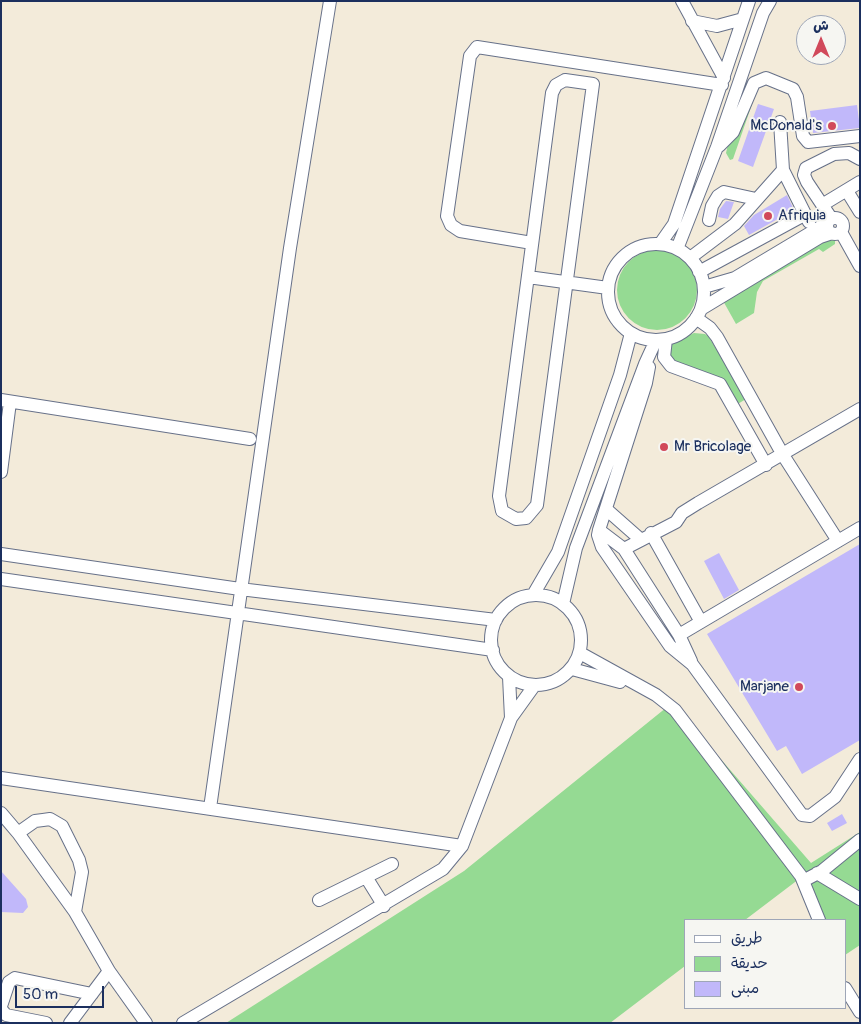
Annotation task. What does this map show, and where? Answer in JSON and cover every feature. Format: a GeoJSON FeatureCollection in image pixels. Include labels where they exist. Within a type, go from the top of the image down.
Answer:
{"type":"FeatureCollection","features":[{"type":"Feature","properties":{"kind":"street"},"geometry":{"type":"LineString","coordinates":[[210,808],[290,248],[330,1]]}},
{"type":"Feature","properties":{"kind":"street"},"geometry":{"type":"LineString","coordinates":[[682,1],[723,81]]}},
{"type":"Feature","properties":{"kind":"street"},"geometry":{"type":"LineString","coordinates":[[660,244],[674,224],[742,19],[750,1]]}},
{"type":"Feature","properties":{"kind":"street"},"geometry":{"type":"LineString","coordinates":[[676,249],[717,147],[763,13],[770,1]]}},
{"type":"Feature","properties":{"kind":"street"},"geometry":{"type":"LineString","coordinates":[[692,21],[718,26],[742,19]]}},
{"type":"Feature","properties":{"kind":"street"},"geometry":{"type":"LineString","coordinates":[[532,243],[460,231],[451,225],[447,216],[470,56],[477,47],[723,81]]}},
{"type":"Feature","properties":{"kind":"street"},"geometry":{"type":"LineString","coordinates":[[717,147],[733,132],[754,83],[766,78],[793,90],[797,97],[803,136],[808,142],[860,136]]}},
{"type":"Feature","properties":{"kind":"street"},"geometry":{"type":"LineString","coordinates":[[565,80],[593,84],[537,505],[526,518],[516,519],[502,511],[498,501],[532,243],[554,88],[559,82],[565,80]]}},
{"type":"Feature","properties":{"kind":"street"},"geometry":{"type":"LineString","coordinates":[[780,122],[783,170],[804,215],[814,231]]}},
{"type":"Feature","properties":{"kind":"street"},"geometry":{"type":"LineString","coordinates":[[860,159],[854,153],[834,154],[806,168],[805,178],[833,227],[860,266]]}},
{"type":"Feature","properties":{"kind":"street"},"geometry":{"type":"LineString","coordinates":[[690,258],[734,224],[783,170]]}},
{"type":"Feature","properties":{"kind":"street"},"geometry":{"type":"LineString","coordinates":[[822,205],[860,182]]}},
{"type":"Feature","properties":{"kind":"street"},"geometry":{"type":"LineString","coordinates":[[847,191],[860,212]]}},
{"type":"Feature","properties":{"kind":"street"},"geometry":{"type":"LineString","coordinates":[[712,241],[710,224],[712,206],[718,196],[724,192],[756,199]]}},
{"type":"Feature","properties":{"kind":"street"},"geometry":{"type":"LineString","coordinates":[[699,272],[804,215]]}},
{"type":"Feature","properties":{"kind":"street"},"geometry":{"type":"LineString","coordinates":[[704,287],[735,278],[814,231],[833,227]]}},
{"type":"Feature","properties":{"kind":"street"},"geometry":{"type":"LineString","coordinates":[[698,314],[704,287],[699,272],[690,258],[676,249],[660,244],[645,245],[631,251],[620,260],[612,273],[608,288],[608,301],[620,325],[631,334],[643,339],[661,339],[685,330],[698,314],[818,239],[833,227]]}},
{"type":"Feature","properties":{"kind":"street"},"geometry":{"type":"LineString","coordinates":[[528,277],[608,288]]}},
{"type":"Feature","properties":{"kind":"street"},"geometry":{"type":"LineString","coordinates":[[698,314],[718,337],[783,455],[838,541]]}},
{"type":"Feature","properties":{"kind":"street"},"geometry":{"type":"LineString","coordinates":[[533,595],[558,552],[620,375],[631,334]]}},
{"type":"Feature","properties":{"kind":"street"},"geometry":{"type":"LineString","coordinates":[[563,604],[576,548],[647,366],[661,339]]}},
{"type":"Feature","properties":{"kind":"street"},"geometry":{"type":"LineString","coordinates":[[661,339],[664,357],[675,368]]}},
{"type":"Feature","properties":{"kind":"street"},"geometry":{"type":"LineString","coordinates":[[647,366],[675,368],[720,384],[766,465]]}},
{"type":"Feature","properties":{"kind":"street"},"geometry":{"type":"LineString","coordinates":[[647,366],[598,535],[602,546],[670,646],[692,664]]}},
{"type":"Feature","properties":{"kind":"street"},"geometry":{"type":"LineString","coordinates":[[1,472],[6,401],[250,438]]}},
{"type":"Feature","properties":{"kind":"street"},"geometry":{"type":"LineString","coordinates":[[624,549],[676,522],[682,513],[860,409]]}},
{"type":"Feature","properties":{"kind":"street"},"geometry":{"type":"LineString","coordinates":[[606,509],[646,536],[701,622]]}},
{"type":"Feature","properties":{"kind":"street"},"geometry":{"type":"LineString","coordinates":[[679,635],[860,528]]}},
{"type":"Feature","properties":{"kind":"street"},"geometry":{"type":"LineString","coordinates":[[599,530],[624,549],[679,635],[692,664],[802,815],[810,816],[835,797],[860,759]]}},
{"type":"Feature","properties":{"kind":"street"},"geometry":{"type":"LineString","coordinates":[[1,554],[240,589],[496,620]]}},
{"type":"Feature","properties":{"kind":"street"},"geometry":{"type":"LineString","coordinates":[[1,579],[493,650]]}},
{"type":"Feature","properties":{"kind":"street"},"geometry":{"type":"LineString","coordinates":[[533,595],[545,596],[563,604],[574,614],[580,629],[580,653],[572,668],[564,676],[546,685],[534,686],[509,677],[496,662],[493,650],[491,641],[496,620],[508,606],[518,599],[533,595]]}},
{"type":"Feature","properties":{"kind":"street"},"geometry":{"type":"LineString","coordinates":[[580,653],[637,687],[656,696],[681,718],[778,844],[803,881],[819,919]]}},
{"type":"Feature","properties":{"kind":"street"},"geometry":{"type":"LineString","coordinates":[[572,668],[637,687]]}},
{"type":"Feature","properties":{"kind":"street"},"geometry":{"type":"LineString","coordinates":[[509,677],[511,718]]}},
{"type":"Feature","properties":{"kind":"street"},"geometry":{"type":"LineString","coordinates":[[184,1023],[384,906],[442,869],[462,846],[511,718],[534,686]]}},
{"type":"Feature","properties":{"kind":"street"},"geometry":{"type":"LineString","coordinates":[[1,778],[462,846]]}},
{"type":"Feature","properties":{"kind":"street"},"geometry":{"type":"LineString","coordinates":[[1,813],[18,833],[75,912],[109,971],[146,1023]]}},
{"type":"Feature","properties":{"kind":"street"},"geometry":{"type":"LineString","coordinates":[[18,833],[35,821],[50,820],[62,826],[79,860],[82,872],[75,912]]}},
{"type":"Feature","properties":{"kind":"street"},"geometry":{"type":"LineString","coordinates":[[803,881],[817,873],[860,840]]}},
{"type":"Feature","properties":{"kind":"street"},"geometry":{"type":"LineString","coordinates":[[318,900],[392,864]]}},
{"type":"Feature","properties":{"kind":"street"},"geometry":{"type":"LineString","coordinates":[[817,873],[860,899]]}},
{"type":"Feature","properties":{"kind":"street"},"geometry":{"type":"LineString","coordinates":[[366,877],[384,906]]}},
{"type":"Feature","properties":{"kind":"street"},"geometry":{"type":"LineString","coordinates":[[70,1023],[109,971]]}},
{"type":"Feature","properties":{"kind":"street"},"geometry":{"type":"LineString","coordinates":[[46,1023],[6,1015],[1,1007],[9,982],[15,978],[92,994]]}},
{"type":"Feature","properties":{"kind":"street"},"geometry":{"type":"LineString","coordinates":[[846,990],[860,1012]]}},
{"type":"Feature","properties":{"kind":"green space"},"geometry":{"type":"Polygon","coordinates":[[[759,84],[733,159],[730,160],[726,153],[729,140],[759,84]]]}},
{"type":"Feature","properties":{"kind":"green space"},"geometry":{"type":"Polygon","coordinates":[[[831,239],[835,240],[835,244],[823,252],[819,249],[763,281],[757,292],[754,313],[736,324],[722,299],[813,245],[831,239]]]}},
{"type":"Feature","properties":{"kind":"green space"},"geometry":{"type":"Polygon","coordinates":[[[657,250],[672,253],[685,262],[694,275],[697,290],[694,305],[685,318],[672,327],[657,330],[642,327],[629,318],[620,305],[617,290],[620,275],[629,262],[642,253],[657,250]]]}},
{"type":"Feature","properties":{"kind":"green space"},"geometry":{"type":"Polygon","coordinates":[[[694,333],[705,334],[709,337],[746,399],[736,405],[722,378],[670,361],[670,344],[694,333]]]}},
{"type":"Feature","properties":{"kind":"green space"},"geometry":{"type":"Polygon","coordinates":[[[672,703],[811,863],[860,832],[860,945],[846,954],[846,919],[821,919],[799,879],[746,919],[684,919],[684,967],[610,1023],[226,1023],[464,871],[672,703]]]}},
{"type":"Feature","properties":{"kind":"building"},"geometry":{"type":"Polygon","coordinates":[[[758,104],[774,109],[753,167],[738,161],[758,104]]]}},
{"type":"Feature","properties":{"kind":"building"},"geometry":{"type":"Polygon","coordinates":[[[857,105],[860,128],[813,133],[810,111],[857,105]]]}},
{"type":"Feature","properties":{"kind":"building","name":"Afriquia"},"geometry":{"type":"Polygon","coordinates":[[[787,195],[794,210],[749,235],[744,226],[754,215],[787,195]]]}},
{"type":"Feature","properties":{"kind":"building"},"geometry":{"type":"Polygon","coordinates":[[[726,201],[734,202],[728,219],[718,217],[720,209],[726,201]]]}},
{"type":"Feature","properties":{"kind":"building","name":"Marjane"},"geometry":{"type":"Polygon","coordinates":[[[860,544],[860,740],[802,774],[786,746],[777,751],[707,634],[860,544]]]}},
{"type":"Feature","properties":{"kind":"building"},"geometry":{"type":"Polygon","coordinates":[[[719,553],[739,590],[724,599],[704,561],[719,553]]]}},
{"type":"Feature","properties":{"kind":"building"},"geometry":{"type":"Polygon","coordinates":[[[842,814],[847,823],[832,831],[827,823],[842,814]]]}},
{"type":"Feature","properties":{"kind":"building"},"geometry":{"type":"Polygon","coordinates":[[[1,871],[26,899],[28,907],[23,913],[1,912],[1,871]]]}},
{"type":"Feature","properties":{"kind":"place","name":"McDonald's"},"geometry":{"type":"Point","coordinates":[832,126]}},
{"type":"Feature","properties":{"kind":"place","name":"Afriquia"},"geometry":{"type":"Point","coordinates":[768,216]}},
{"type":"Feature","properties":{"kind":"place","name":"Mr Bricolage"},"geometry":{"type":"Point","coordinates":[664,447]}},
{"type":"Feature","properties":{"kind":"place","name":"Marjane"},"geometry":{"type":"Point","coordinates":[799,687]}}]}
